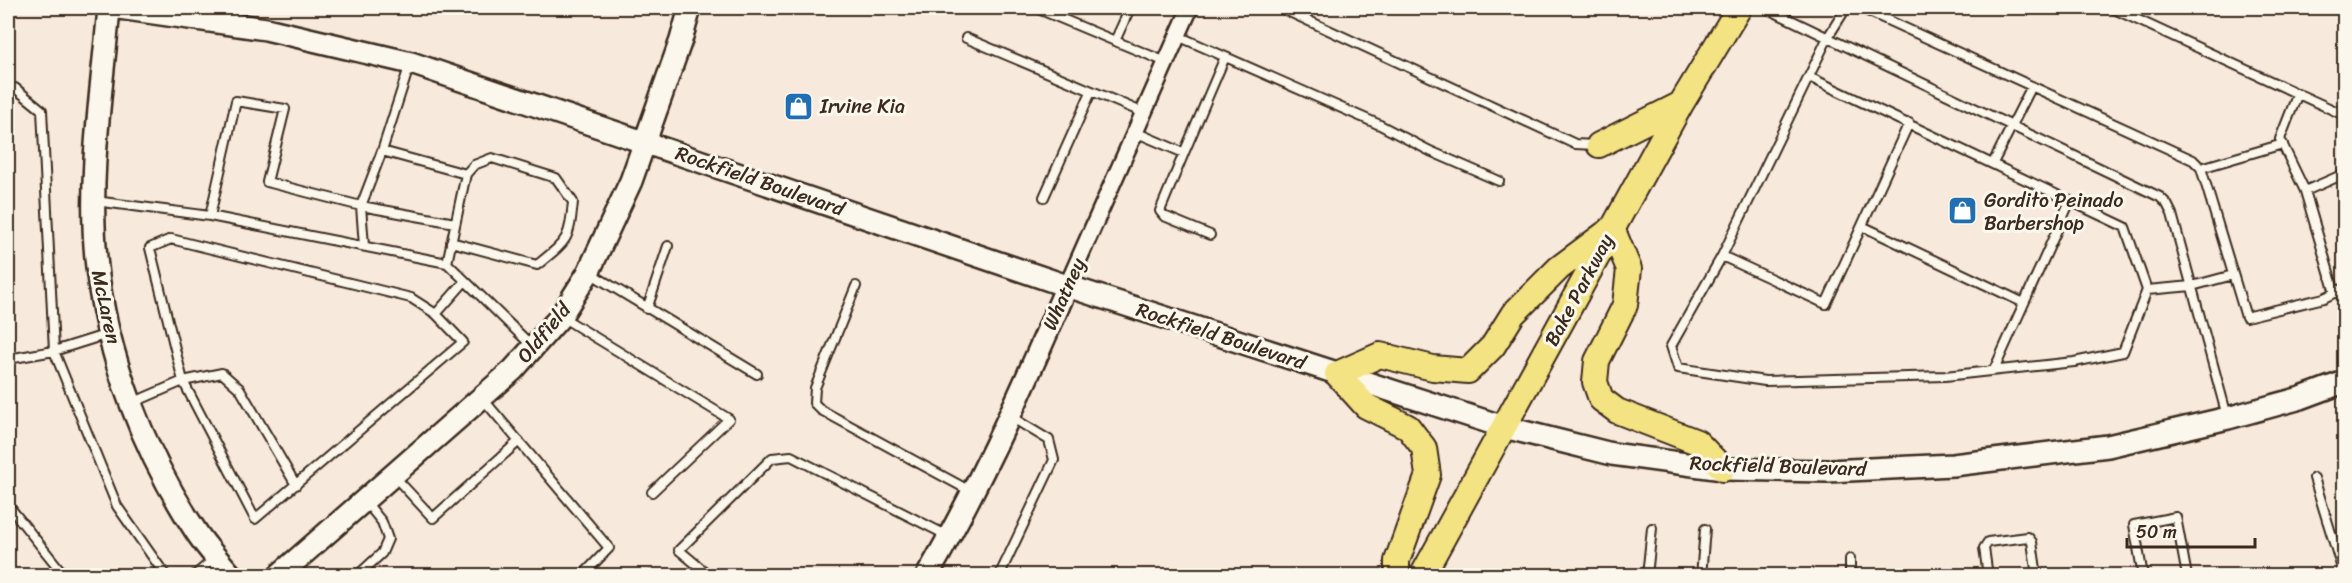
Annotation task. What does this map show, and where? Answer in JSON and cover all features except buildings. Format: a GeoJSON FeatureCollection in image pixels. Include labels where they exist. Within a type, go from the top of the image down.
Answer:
{"type":"FeatureCollection","features":[{"type":"Feature","properties":{"kind":"main road","name":"Bake Parkway"},"geometry":{"type":"LineString","coordinates":[[1422,576],[1612,228],[1738,8]]}},
{"type":"Feature","properties":{"kind":"main road"},"geometry":{"type":"LineString","coordinates":[[1599,145],[1681,104]]}},
{"type":"Feature","properties":{"kind":"main road"},"geometry":{"type":"LineString","coordinates":[[1397,576],[1397,561],[1428,474],[1424,448],[1408,427],[1366,406],[1337,374],[1380,355],[1432,368],[1468,370],[1493,346],[1513,314],[1559,268],[1612,228],[1629,270],[1625,305],[1597,361],[1595,382],[1601,399],[1617,411],[1696,442],[1723,469]]}},
{"type":"Feature","properties":{"kind":"street","name":"McLaren"},"geometry":{"type":"LineString","coordinates":[[110,8],[95,201],[96,258],[104,311],[132,403],[166,482],[198,536],[232,576]]}},
{"type":"Feature","properties":{"kind":"street","name":"Rockfield Boulevard"},"geometry":{"type":"LineString","coordinates":[[119,8],[267,29],[411,63],[1067,286],[1337,374],[1503,428],[1612,454],[1723,469],[1828,471],[1953,465],[2108,446],[2228,418],[2301,398],[2344,382]]}},
{"type":"Feature","properties":{"kind":"street","name":"Oldfield"},"geometry":{"type":"LineString","coordinates":[[278,576],[513,370],[561,316],[588,273],[631,181],[681,40],[690,8]]}},
{"type":"Feature","properties":{"kind":"street","name":"Whatney"},"geometry":{"type":"LineString","coordinates":[[927,576],[973,493],[1011,417],[1190,8]]}},
{"type":"Feature","properties":{"kind":"lane"},"geometry":{"type":"LineString","coordinates":[[1036,8],[1166,62]]}},
{"type":"Feature","properties":{"kind":"lane"},"geometry":{"type":"LineString","coordinates":[[1115,41],[1130,8]]}},
{"type":"Feature","properties":{"kind":"lane"},"geometry":{"type":"LineString","coordinates":[[1281,8],[1575,144],[1599,145]]}},
{"type":"Feature","properties":{"kind":"lane"},"geometry":{"type":"LineString","coordinates":[[1766,8],[2160,197],[2172,214],[2228,418]]}},
{"type":"Feature","properties":{"kind":"lane"},"geometry":{"type":"LineString","coordinates":[[1809,77],[2125,227],[2147,290],[2123,352],[2074,362],[1945,376],[1765,381],[1678,368],[1671,346],[1722,256],[1828,37],[1846,8]]}},
{"type":"Feature","properties":{"kind":"lane"},"geometry":{"type":"LineString","coordinates":[[1861,8],[2193,160],[2201,168],[2246,317],[2324,298],[2344,288]]}},
{"type":"Feature","properties":{"kind":"lane"},"geometry":{"type":"LineString","coordinates":[[2112,8],[2344,115]]}},
{"type":"Feature","properties":{"kind":"lane"},"geometry":{"type":"LineString","coordinates":[[1178,36],[1380,125],[1430,151],[1499,181]]}},
{"type":"Feature","properties":{"kind":"lane"},"geometry":{"type":"LineString","coordinates":[[966,38],[1144,113]]}},
{"type":"Feature","properties":{"kind":"lane"},"geometry":{"type":"LineString","coordinates":[[1210,234],[1164,216],[1161,211],[1225,57]]}},
{"type":"Feature","properties":{"kind":"lane"},"geometry":{"type":"LineString","coordinates":[[364,246],[361,206],[411,63]]}},
{"type":"Feature","properties":{"kind":"lane"},"geometry":{"type":"LineString","coordinates":[[1993,163],[2032,86]]}},
{"type":"Feature","properties":{"kind":"lane"},"geometry":{"type":"LineString","coordinates":[[8,88],[15,88],[42,110],[54,351],[117,506],[166,576]]}},
{"type":"Feature","properties":{"kind":"lane"},"geometry":{"type":"LineString","coordinates":[[1044,197],[1091,92]]}},
{"type":"Feature","properties":{"kind":"lane"},"geometry":{"type":"LineString","coordinates":[[2298,93],[2280,139],[2305,191],[2335,293]]}},
{"type":"Feature","properties":{"kind":"lane"},"geometry":{"type":"LineString","coordinates":[[210,216],[236,101],[285,109],[267,182],[361,206],[455,223]]}},
{"type":"Feature","properties":{"kind":"lane"},"geometry":{"type":"LineString","coordinates":[[1722,256],[1826,304],[1909,123]]}},
{"type":"Feature","properties":{"kind":"lane"},"geometry":{"type":"LineString","coordinates":[[1135,132],[1184,153]]}},
{"type":"Feature","properties":{"kind":"lane"},"geometry":{"type":"LineString","coordinates":[[2201,168],[2283,144]]}},
{"type":"Feature","properties":{"kind":"lane"},"geometry":{"type":"LineString","coordinates":[[381,151],[466,174]]}},
{"type":"Feature","properties":{"kind":"lane"},"geometry":{"type":"LineString","coordinates":[[447,263],[451,242],[455,223],[466,174],[474,165],[492,158],[556,178],[573,202],[570,233],[560,246],[537,265],[451,242]]}},
{"type":"Feature","properties":{"kind":"lane"},"geometry":{"type":"LineString","coordinates":[[2305,191],[2344,174]]}},
{"type":"Feature","properties":{"kind":"lane"},"geometry":{"type":"LineString","coordinates":[[95,201],[210,216],[447,263],[533,347]]}},
{"type":"Feature","properties":{"kind":"lane"},"geometry":{"type":"LineString","coordinates":[[1994,370],[2070,201]]}},
{"type":"Feature","properties":{"kind":"lane"},"geometry":{"type":"LineString","coordinates":[[1862,226],[2024,303]]}},
{"type":"Feature","properties":{"kind":"lane"},"geometry":{"type":"LineString","coordinates":[[171,239],[411,298],[436,314],[463,342],[255,519],[183,381],[150,248],[171,239]]}},
{"type":"Feature","properties":{"kind":"lane"},"geometry":{"type":"LineString","coordinates":[[647,309],[668,246]]}},
{"type":"Feature","properties":{"kind":"lane"},"geometry":{"type":"LineString","coordinates":[[588,273],[757,374]]}},
{"type":"Feature","properties":{"kind":"lane"},"geometry":{"type":"LineString","coordinates":[[2147,290],[2192,286],[2233,275]]}},
{"type":"Feature","properties":{"kind":"lane"},"geometry":{"type":"LineString","coordinates":[[436,314],[465,281]]}},
{"type":"Feature","properties":{"kind":"lane"},"geometry":{"type":"LineString","coordinates":[[856,286],[814,388],[814,403],[821,410],[973,493]]}},
{"type":"Feature","properties":{"kind":"lane"},"geometry":{"type":"LineString","coordinates":[[561,316],[729,419],[652,492]]}},
{"type":"Feature","properties":{"kind":"lane"},"geometry":{"type":"LineString","coordinates":[[8,359],[54,351],[110,333]]}},
{"type":"Feature","properties":{"kind":"lane"},"geometry":{"type":"LineString","coordinates":[[132,403],[183,381],[222,374],[240,389],[296,485]]}},
{"type":"Feature","properties":{"kind":"lane"},"geometry":{"type":"LineString","coordinates":[[482,398],[609,548],[582,576]]}},
{"type":"Feature","properties":{"kind":"lane"},"geometry":{"type":"LineString","coordinates":[[999,576],[1054,460],[1049,440],[1011,417]]}},
{"type":"Feature","properties":{"kind":"lane"},"geometry":{"type":"LineString","coordinates":[[393,475],[433,518],[519,441]]}},
{"type":"Feature","properties":{"kind":"lane"},"geometry":{"type":"LineString","coordinates":[[710,576],[679,550],[772,458],[783,456],[791,456],[950,536]]}},
{"type":"Feature","properties":{"kind":"lane"},"geometry":{"type":"LineString","coordinates":[[2314,478],[2344,575]]}},
{"type":"Feature","properties":{"kind":"lane"},"geometry":{"type":"LineString","coordinates":[[357,576],[382,553],[388,539],[382,522],[364,500]]}},
{"type":"Feature","properties":{"kind":"lane"},"geometry":{"type":"LineString","coordinates":[[8,506],[65,576]]}},
{"type":"Feature","properties":{"kind":"lane"},"geometry":{"type":"LineString","coordinates":[[2143,576],[2134,525],[2176,517],[2187,576]]}},
{"type":"Feature","properties":{"kind":"lane"},"geometry":{"type":"LineString","coordinates":[[1647,576],[1652,528]]}},
{"type":"Feature","properties":{"kind":"lane"},"geometry":{"type":"LineString","coordinates":[[1701,576],[1705,529]]}},
{"type":"Feature","properties":{"kind":"lane"},"geometry":{"type":"LineString","coordinates":[[1988,576],[1984,548],[1988,542],[2028,537],[2032,542],[2037,576]]}},
{"type":"Feature","properties":{"kind":"lane"},"geometry":{"type":"LineString","coordinates":[[194,576],[216,557]]}},
{"type":"Feature","properties":{"kind":"lane"},"geometry":{"type":"LineString","coordinates":[[1850,560],[1850,576]]}},
{"type":"Feature","properties":{"kind":"place","name":"Irvine Kia"},"geometry":{"type":"Point","coordinates":[799,106]}},
{"type":"Feature","properties":{"kind":"place","name":"Gordito Peinado Barbershop"},"geometry":{"type":"Point","coordinates":[1963,211]}}]}
